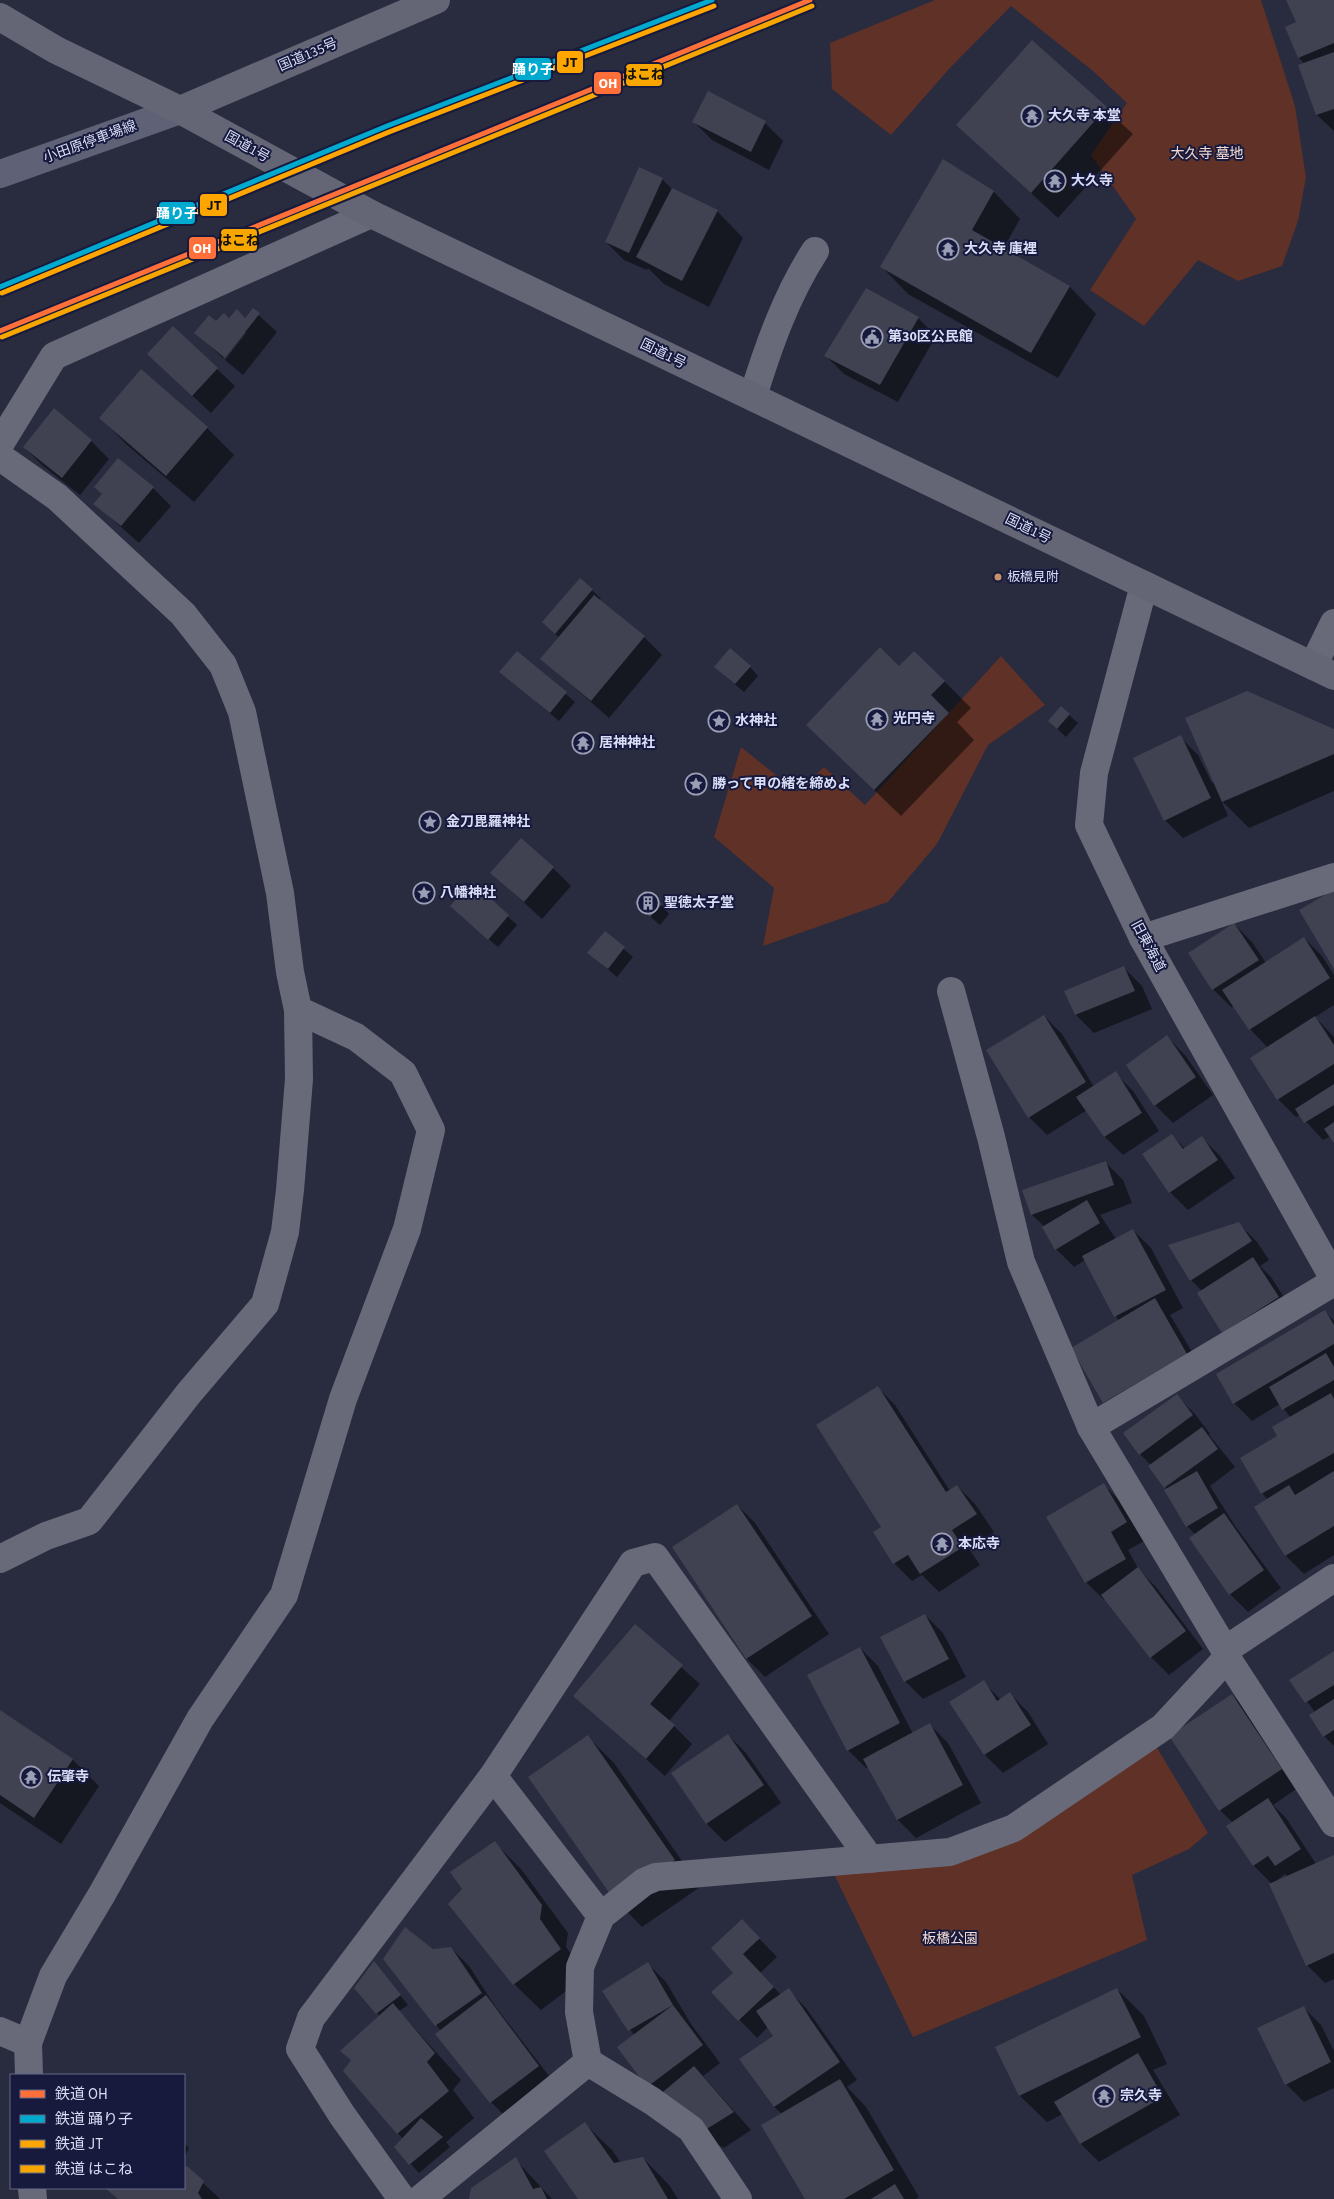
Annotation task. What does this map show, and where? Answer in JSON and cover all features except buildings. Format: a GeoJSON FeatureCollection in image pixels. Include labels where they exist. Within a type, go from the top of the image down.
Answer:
{"type":"FeatureCollection","features":[{"type":"Feature","properties":{"kind":"highway","name":"国道135号"},"geometry":{"type":"LineString","coordinates":[[180,110],[436,0]]}},
{"type":"Feature","properties":{"kind":"highway","name":"国道1号"},"geometry":{"type":"LineString","coordinates":[[0,17],[56,50],[180,110],[371,214],[1323,671]]}},
{"type":"Feature","properties":{"kind":"main road","name":"小田原停車場線"},"geometry":{"type":"LineString","coordinates":[[0,174],[180,110]]}},
{"type":"Feature","properties":{"kind":"street"},"geometry":{"type":"LineString","coordinates":[[0,444],[54,356],[371,214]]}},
{"type":"Feature","properties":{"kind":"street"},"geometry":{"type":"LineString","coordinates":[[753,396],[770,342],[796,280],[815,250]]}},
{"type":"Feature","properties":{"kind":"street"},"geometry":{"type":"LineString","coordinates":[[0,457],[58,498],[183,614],[223,665],[242,712],[280,893],[290,972],[298,1010],[299,1079],[285,1232],[266,1304],[189,1393],[89,1521],[46,1536],[0,1559]]}},
{"type":"Feature","properties":{"kind":"street","name":"旧東海道"},"geometry":{"type":"LineString","coordinates":[[1144,585],[1094,773],[1088,825],[1143,938],[1334,1280]]}},
{"type":"Feature","properties":{"kind":"street"},"geometry":{"type":"LineString","coordinates":[[1323,671],[1334,623]]}},
{"type":"Feature","properties":{"kind":"street"},"geometry":{"type":"LineString","coordinates":[[1143,938],[1334,877]]}},
{"type":"Feature","properties":{"kind":"street"},"geometry":{"type":"LineString","coordinates":[[951,991],[991,1137],[1020,1262],[1091,1427],[1226,1654],[1334,1823]]}},
{"type":"Feature","properties":{"kind":"street"},"geometry":{"type":"LineString","coordinates":[[29,2074],[28,2042],[53,1976],[102,1894],[200,1719],[284,1595],[343,1399],[407,1229],[431,1130],[403,1073],[356,1037],[298,1010]]}},
{"type":"Feature","properties":{"kind":"street"},"geometry":{"type":"LineString","coordinates":[[1091,1427],[1334,1280]]}},
{"type":"Feature","properties":{"kind":"street"},"geometry":{"type":"LineString","coordinates":[[402,2199],[342,2115],[300,2049],[311,2018],[492,1776],[633,1563],[655,1557],[870,1859]]}},
{"type":"Feature","properties":{"kind":"street"},"geometry":{"type":"LineString","coordinates":[[738,2199],[691,2129],[652,2101],[588,2062],[579,2012],[580,1968],[601,1916],[644,1882],[656,1877],[950,1852],[1014,1828],[1164,1727],[1226,1654],[1334,1578]]}},
{"type":"Feature","properties":{"kind":"street"},"geometry":{"type":"LineString","coordinates":[[492,1776],[601,1916]]}},
{"type":"Feature","properties":{"kind":"street"},"geometry":{"type":"LineString","coordinates":[[0,2031],[28,2042]]}},
{"type":"Feature","properties":{"kind":"street"},"geometry":{"type":"LineString","coordinates":[[420,2199],[588,2062]]}},
{"type":"Feature","properties":{"kind":"green space","name":"大久寺 墓地"},"geometry":{"type":"Polygon","coordinates":[[[935,0],[1261,0],[1295,106],[1306,177],[1298,221],[1282,266],[1238,281],[1198,260],[1144,326],[1090,290],[1136,219],[1091,155],[1127,103],[1093,71],[1011,6],[949,69],[891,135],[832,89],[830,43],[935,0]]]}},
{"type":"Feature","properties":{"kind":"green space"},"geometry":{"type":"Polygon","coordinates":[[[1001,656],[1045,705],[988,745],[937,844],[888,902],[763,946],[774,888],[714,837],[741,747],[797,792],[824,767],[865,805],[1001,656]]]}},
{"type":"Feature","properties":{"kind":"green space","name":"板橋公園"},"geometry":{"type":"Polygon","coordinates":[[[1156,1746],[1208,1833],[1189,1849],[1132,1875],[1147,1940],[913,2037],[834,1874],[954,1862],[1156,1746]]]}},
{"type":"Feature","properties":{"kind":"rail line","name":"踊り子"},"geometry":{"type":"LineString","coordinates":[[0,287],[387,126],[712,0]]}},
{"type":"Feature","properties":{"kind":"rail line","name":"OH"},"geometry":{"type":"LineString","coordinates":[[0,331],[810,0]]}},
{"type":"Feature","properties":{"kind":"rail line","name":"JT"},"geometry":{"type":"LineString","coordinates":[[2,293],[389,132],[714,6]]}},
{"type":"Feature","properties":{"kind":"rail line","name":"はこね"},"geometry":{"type":"LineString","coordinates":[[2,337],[812,6]]}},
{"type":"Feature","properties":{"kind":"place","name":"大久寺 本堂"},"geometry":{"type":"Point","coordinates":[1032,116]}},
{"type":"Feature","properties":{"kind":"place","name":"大久寺"},"geometry":{"type":"Point","coordinates":[1055,181]}},
{"type":"Feature","properties":{"kind":"place","name":"大久寺 庫裡"},"geometry":{"type":"Point","coordinates":[948,249]}},
{"type":"Feature","properties":{"kind":"place","name":"第30区公民館"},"geometry":{"type":"Point","coordinates":[872,337]}},
{"type":"Feature","properties":{"kind":"place","name":"板橋見附"},"geometry":{"type":"Point","coordinates":[998,577]}},
{"type":"Feature","properties":{"kind":"place","name":"光円寺"},"geometry":{"type":"Point","coordinates":[877,719]}},
{"type":"Feature","properties":{"kind":"place","name":"水神社"},"geometry":{"type":"Point","coordinates":[719,721]}},
{"type":"Feature","properties":{"kind":"place","name":"居神神社"},"geometry":{"type":"Point","coordinates":[583,743]}},
{"type":"Feature","properties":{"kind":"place","name":"勝って甲の緒を締めよ"},"geometry":{"type":"Point","coordinates":[696,784]}},
{"type":"Feature","properties":{"kind":"place","name":"金刀毘羅神社"},"geometry":{"type":"Point","coordinates":[430,822]}},
{"type":"Feature","properties":{"kind":"place","name":"八幡神社"},"geometry":{"type":"Point","coordinates":[424,893]}},
{"type":"Feature","properties":{"kind":"place","name":"聖徳太子堂"},"geometry":{"type":"Point","coordinates":[648,903]}},
{"type":"Feature","properties":{"kind":"place","name":"本応寺"},"geometry":{"type":"Point","coordinates":[942,1544]}},
{"type":"Feature","properties":{"kind":"place","name":"伝肇寺"},"geometry":{"type":"Point","coordinates":[31,1777]}},
{"type":"Feature","properties":{"kind":"place","name":"宗久寺"},"geometry":{"type":"Point","coordinates":[1104,2096]}}]}
